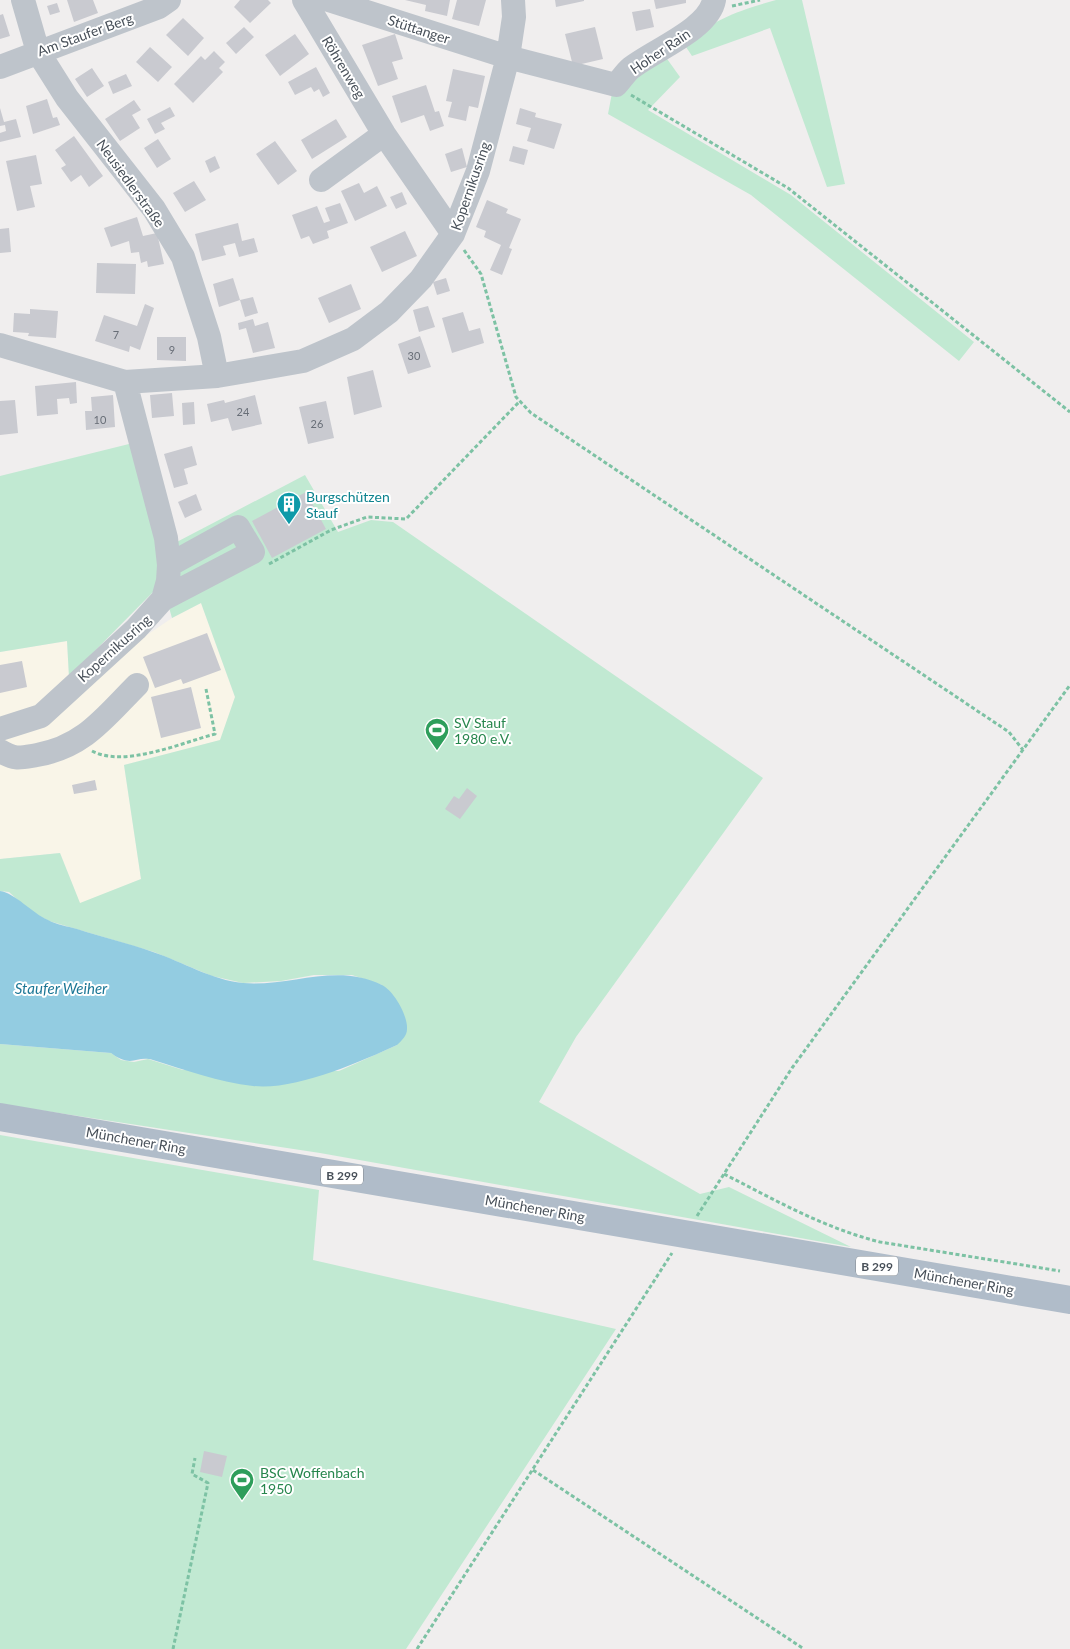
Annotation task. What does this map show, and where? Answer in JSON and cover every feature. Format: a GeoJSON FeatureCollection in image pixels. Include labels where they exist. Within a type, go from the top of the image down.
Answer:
{"type":"FeatureCollection","features":[{"type":"Feature","properties":{"kind":"main road","name":"Münchener Ring"},"geometry":{"type":"LineString","coordinates":[[0,1117],[1070,1300]]}},
{"type":"Feature","properties":{"kind":"street","name":"Neusiedlerstraße"},"geometry":{"type":"LineString","coordinates":[[23,0],[38,52],[67,98],[154,209],[183,257],[209,337],[217,376]]}},
{"type":"Feature","properties":{"kind":"street","name":"Am Staufer Berg"},"geometry":{"type":"LineString","coordinates":[[0,67],[159,7],[169,0]]}},
{"type":"Feature","properties":{"kind":"street","name":"Röhrenweg"},"geometry":{"type":"LineString","coordinates":[[304,0],[384,134],[454,234]]}},
{"type":"Feature","properties":{"kind":"street","name":"Stüttanger"},"geometry":{"type":"LineString","coordinates":[[329,0],[508,57]]}},
{"type":"Feature","properties":{"kind":"street","name":"Kopernikusring"},"geometry":{"type":"LineString","coordinates":[[0,345],[125,382],[217,376],[303,361],[353,339],[389,312],[421,279],[454,234],[478,171],[508,57],[514,18],[513,0]]}},
{"type":"Feature","properties":{"kind":"street","name":"Hoher Rain"},"geometry":{"type":"LineString","coordinates":[[616,85],[630,68],[695,27],[713,5]]}},
{"type":"Feature","properties":{"kind":"street"},"geometry":{"type":"LineString","coordinates":[[508,57],[616,85]]}},
{"type":"Feature","properties":{"kind":"street"},"geometry":{"type":"LineString","coordinates":[[321,180],[384,134]]}},
{"type":"Feature","properties":{"kind":"street","name":"Kopernikusring"},"geometry":{"type":"LineString","coordinates":[[0,729],[41,716],[136,629],[163,599],[168,581],[169,565],[156,498],[125,382]]}},
{"type":"Feature","properties":{"kind":"street"},"geometry":{"type":"LineString","coordinates":[[163,599],[253,552],[238,527],[169,565]]}},
{"type":"Feature","properties":{"kind":"street"},"geometry":{"type":"LineString","coordinates":[[0,751],[14,759],[48,754],[76,743],[137,685]]}},
{"type":"Feature","properties":{"kind":"path"},"geometry":{"type":"LineString","coordinates":[[713,5],[760,0]]}},
{"type":"Feature","properties":{"kind":"path"},"geometry":{"type":"LineString","coordinates":[[616,85],[788,188],[1070,412]]}},
{"type":"Feature","properties":{"kind":"path"},"geometry":{"type":"LineString","coordinates":[[454,234],[481,274],[516,397],[531,413],[1010,732],[1023,750]]}},
{"type":"Feature","properties":{"kind":"path"},"geometry":{"type":"LineString","coordinates":[[253,552],[268,564],[332,530],[367,517],[406,519],[520,401]]}},
{"type":"Feature","properties":{"kind":"path"},"geometry":{"type":"LineString","coordinates":[[417,1649],[792,1068],[1070,685]]}},
{"type":"Feature","properties":{"kind":"path"},"geometry":{"type":"LineString","coordinates":[[76,743],[96,754],[114,758],[138,755],[215,734],[206,689]]}},
{"type":"Feature","properties":{"kind":"path"},"geometry":{"type":"LineString","coordinates":[[724,1174],[812,1219],[851,1235],[880,1242],[1060,1271]]}},
{"type":"Feature","properties":{"kind":"path"},"geometry":{"type":"LineString","coordinates":[[172,1649],[208,1483],[192,1474],[195,1458]]}},
{"type":"Feature","properties":{"kind":"path"},"geometry":{"type":"LineString","coordinates":[[532,1470],[804,1649]]}},
{"type":"Feature","properties":{"kind":"shaded area"},"geometry":{"type":"Polygon","coordinates":[[[201,603],[235,697],[221,740],[124,765],[141,879],[80,904],[60,853],[0,859],[0,652],[67,641],[69,677],[135,643],[172,618],[201,603]]]}},
{"type":"Feature","properties":{"kind":"green space"},"geometry":{"type":"Polygon","coordinates":[[[776,0],[802,0],[845,184],[827,187],[770,28],[692,56],[684,44],[716,22],[776,0]]]}},
{"type":"Feature","properties":{"kind":"green space"},"geometry":{"type":"Polygon","coordinates":[[[665,56],[680,77],[648,110],[791,195],[974,342],[959,361],[751,195],[608,114],[612,93],[665,56]]]}},
{"type":"Feature","properties":{"kind":"green space"},"geometry":{"type":"Polygon","coordinates":[[[133,443],[161,550],[156,589],[69,677],[67,641],[0,652],[0,476],[133,443]]]}},
{"type":"Feature","properties":{"kind":"green space","name":"SV Stauf 1980 e.V."},"geometry":{"type":"Polygon","coordinates":[[[305,475],[338,532],[371,520],[393,522],[763,778],[576,1037],[539,1102],[700,1194],[729,1187],[851,1247],[320,1153],[0,1104],[0,1044],[111,1053],[121,1060],[134,1062],[148,1059],[183,1070],[339,1071],[397,1045],[382,985],[352,975],[314,975],[281,981],[243,983],[212,976],[154,952],[49,921],[29,910],[9,892],[0,891],[0,859],[60,853],[80,903],[141,879],[124,765],[220,740],[235,697],[201,603],[172,618],[168,604],[171,545],[305,475]]]}},
{"type":"Feature","properties":{"kind":"green space","name":"BSC Woffenbach 1950"},"geometry":{"type":"Polygon","coordinates":[[[0,1135],[319,1190],[313,1260],[616,1329],[406,1649],[0,1649],[0,1135]]]}},
{"type":"Feature","properties":{"kind":"water","name":"Staufer Weiher"},"geometry":{"type":"Polygon","coordinates":[[[0,891],[12,895],[42,917],[55,923],[144,949],[209,975],[231,981],[243,983],[278,982],[331,975],[365,978],[387,988],[395,998],[405,1017],[407,1024],[406,1034],[397,1045],[346,1067],[307,1080],[269,1086],[253,1086],[228,1082],[153,1060],[124,1060],[111,1053],[0,1044],[0,891]]]}},
{"type":"Feature","properties":{"kind":"building"},"geometry":{"type":"Polygon","coordinates":[[[67,0],[93,0],[98,13],[74,22],[67,0]]]}},
{"type":"Feature","properties":{"kind":"building"},"geometry":{"type":"Polygon","coordinates":[[[240,0],[268,0],[271,3],[250,23],[234,7],[240,0]]]}},
{"type":"Feature","properties":{"kind":"building"},"geometry":{"type":"Polygon","coordinates":[[[405,0],[450,0],[447,16],[425,11],[426,5],[405,0]]]}},
{"type":"Feature","properties":{"kind":"building"},"geometry":{"type":"Polygon","coordinates":[[[457,0],[486,0],[479,26],[452,19],[457,0]]]}},
{"type":"Feature","properties":{"kind":"building"},"geometry":{"type":"Polygon","coordinates":[[[555,0],[584,0],[584,1],[556,7],[555,0]]]}},
{"type":"Feature","properties":{"kind":"building"},"geometry":{"type":"Polygon","coordinates":[[[654,0],[686,0],[686,3],[656,9],[654,0]]]}},
{"type":"Feature","properties":{"kind":"building"},"geometry":{"type":"Polygon","coordinates":[[[57,3],[60,12],[50,15],[47,6],[57,3]]]}},
{"type":"Feature","properties":{"kind":"building"},"geometry":{"type":"Polygon","coordinates":[[[650,9],[654,27],[636,31],[632,12],[650,9]]]}},
{"type":"Feature","properties":{"kind":"building"},"geometry":{"type":"Polygon","coordinates":[[[3,14],[10,36],[0,39],[0,15],[3,14]]]}},
{"type":"Feature","properties":{"kind":"building"},"geometry":{"type":"Polygon","coordinates":[[[183,18],[204,38],[188,56],[166,35],[183,18]]]}},
{"type":"Feature","properties":{"kind":"building"},"geometry":{"type":"Polygon","coordinates":[[[244,27],[254,37],[236,54],[226,43],[244,27]]]}},
{"type":"Feature","properties":{"kind":"building"},"geometry":{"type":"Polygon","coordinates":[[[595,27],[603,59],[573,66],[565,34],[595,27]]]}},
{"type":"Feature","properties":{"kind":"building"},"geometry":{"type":"Polygon","coordinates":[[[295,34],[309,54],[280,76],[265,55],[295,34]]]}},
{"type":"Feature","properties":{"kind":"building"},"geometry":{"type":"Polygon","coordinates":[[[395,34],[403,59],[392,62],[398,79],[378,86],[362,45],[395,34]]]}},
{"type":"Feature","properties":{"kind":"building"},"geometry":{"type":"Polygon","coordinates":[[[150,47],[172,67],[158,82],[136,62],[150,47]]]}},
{"type":"Feature","properties":{"kind":"building"},"geometry":{"type":"Polygon","coordinates":[[[214,51],[225,62],[219,68],[223,72],[193,103],[174,84],[201,56],[205,60],[214,51]]]}},
{"type":"Feature","properties":{"kind":"building"},"geometry":{"type":"Polygon","coordinates":[[[316,67],[330,93],[323,97],[319,89],[314,92],[311,87],[295,95],[288,82],[316,67]]]}},
{"type":"Feature","properties":{"kind":"building"},"geometry":{"type":"Polygon","coordinates":[[[92,68],[104,86],[87,97],[75,79],[92,68]]]}},
{"type":"Feature","properties":{"kind":"building"},"geometry":{"type":"Polygon","coordinates":[[[453,69],[485,76],[478,108],[469,106],[466,121],[448,117],[452,102],[446,101],[453,69]]]}},
{"type":"Feature","properties":{"kind":"building"},"geometry":{"type":"Polygon","coordinates":[[[126,74],[132,86],[113,94],[108,82],[126,74]]]}},
{"type":"Feature","properties":{"kind":"building"},"geometry":{"type":"Polygon","coordinates":[[[426,85],[435,112],[439,111],[444,126],[430,131],[424,115],[401,123],[392,96],[426,85]]]}},
{"type":"Feature","properties":{"kind":"building"},"geometry":{"type":"Polygon","coordinates":[[[47,99],[53,118],[57,117],[60,125],[33,134],[26,106],[47,99]]]}},
{"type":"Feature","properties":{"kind":"building"},"geometry":{"type":"Polygon","coordinates":[[[134,100],[141,110],[132,115],[140,128],[120,141],[105,119],[134,100]]]}},
{"type":"Feature","properties":{"kind":"building"},"geometry":{"type":"Polygon","coordinates":[[[170,107],[175,116],[161,123],[165,129],[155,134],[147,119],[170,107]]]}},
{"type":"Feature","properties":{"kind":"building"},"geometry":{"type":"Polygon","coordinates":[[[0,108],[4,122],[16,119],[21,137],[0,142],[0,133],[6,131],[5,125],[0,126],[0,108]]]}},
{"type":"Feature","properties":{"kind":"building"},"geometry":{"type":"Polygon","coordinates":[[[520,108],[536,113],[535,117],[562,124],[554,149],[527,141],[531,128],[516,124],[520,108]]]}},
{"type":"Feature","properties":{"kind":"building"},"geometry":{"type":"Polygon","coordinates":[[[336,119],[347,137],[312,159],[301,140],[336,119]]]}},
{"type":"Feature","properties":{"kind":"building"},"geometry":{"type":"Polygon","coordinates":[[[74,136],[103,176],[89,187],[81,175],[71,182],[61,168],[66,165],[55,150],[74,136]]]}},
{"type":"Feature","properties":{"kind":"building"},"geometry":{"type":"Polygon","coordinates":[[[158,139],[171,159],[157,168],[144,148],[158,139]]]}},
{"type":"Feature","properties":{"kind":"building"},"geometry":{"type":"Polygon","coordinates":[[[275,141],[297,171],[278,185],[256,154],[275,141]]]}},
{"type":"Feature","properties":{"kind":"building"},"geometry":{"type":"Polygon","coordinates":[[[513,146],[528,150],[524,165],[509,161],[513,146]]]}},
{"type":"Feature","properties":{"kind":"building"},"geometry":{"type":"Polygon","coordinates":[[[462,148],[467,167],[451,172],[445,154],[462,148]]]}},
{"type":"Feature","properties":{"kind":"building"},"geometry":{"type":"Polygon","coordinates":[[[36,155],[42,184],[30,186],[35,207],[17,211],[6,161],[36,155]]]}},
{"type":"Feature","properties":{"kind":"building"},"geometry":{"type":"Polygon","coordinates":[[[215,156],[220,168],[210,173],[205,161],[215,156]]]}},
{"type":"Feature","properties":{"kind":"building"},"geometry":{"type":"Polygon","coordinates":[[[194,181],[206,200],[185,212],[173,193],[194,181]]]}},
{"type":"Feature","properties":{"kind":"building"},"geometry":{"type":"Polygon","coordinates":[[[359,183],[364,193],[377,186],[387,206],[355,221],[341,191],[359,183]]]}},
{"type":"Feature","properties":{"kind":"building"},"geometry":{"type":"Polygon","coordinates":[[[402,192],[407,204],[396,209],[390,197],[402,192]]]}},
{"type":"Feature","properties":{"kind":"building"},"geometry":{"type":"Polygon","coordinates":[[[487,200],[508,209],[506,213],[521,219],[509,248],[512,249],[502,275],[490,270],[501,245],[484,237],[486,231],[476,227],[487,200]]]}},
{"type":"Feature","properties":{"kind":"building"},"geometry":{"type":"Polygon","coordinates":[[[340,203],[348,223],[327,231],[329,238],[313,244],[309,236],[301,239],[292,215],[317,206],[324,223],[330,221],[325,208],[340,203]]]}},
{"type":"Feature","properties":{"kind":"building"},"geometry":{"type":"Polygon","coordinates":[[[137,217],[143,236],[157,233],[164,264],[148,267],[147,261],[141,263],[139,252],[131,253],[129,241],[111,247],[104,228],[137,217]]]}},
{"type":"Feature","properties":{"kind":"building"},"geometry":{"type":"Polygon","coordinates":[[[238,223],[242,241],[254,238],[258,252],[239,257],[235,243],[223,246],[226,255],[202,261],[195,234],[238,223]]]}},
{"type":"Feature","properties":{"kind":"building"},"geometry":{"type":"Polygon","coordinates":[[[9,228],[11,252],[0,253],[0,229],[9,228]]]}},
{"type":"Feature","properties":{"kind":"building"},"geometry":{"type":"Polygon","coordinates":[[[405,231],[417,256],[382,272],[370,247],[405,231]]]}},
{"type":"Feature","properties":{"kind":"building"},"geometry":{"type":"Polygon","coordinates":[[[97,263],[136,264],[135,294],[96,293],[97,263]]]}},
{"type":"Feature","properties":{"kind":"building"},"geometry":{"type":"Polygon","coordinates":[[[233,278],[240,300],[219,307],[213,284],[233,278]]]}},
{"type":"Feature","properties":{"kind":"building"},"geometry":{"type":"Polygon","coordinates":[[[446,278],[450,291],[437,295],[433,282],[446,278]]]}},
{"type":"Feature","properties":{"kind":"building"},"geometry":{"type":"Polygon","coordinates":[[[351,284],[361,309],[329,323],[318,298],[351,284]]]}},
{"type":"Feature","properties":{"kind":"building"},"geometry":{"type":"Polygon","coordinates":[[[253,297],[258,313],[245,317],[240,300],[253,297]]]}},
{"type":"Feature","properties":{"kind":"building"},"geometry":{"type":"Polygon","coordinates":[[[145,304],[154,308],[140,350],[130,346],[129,352],[95,341],[104,315],[137,326],[145,304]]]}},
{"type":"Feature","properties":{"kind":"building"},"geometry":{"type":"Polygon","coordinates":[[[428,306],[435,327],[419,332],[413,310],[428,306]]]}},
{"type":"Feature","properties":{"kind":"building"},"geometry":{"type":"Polygon","coordinates":[[[30,309],[58,311],[56,338],[28,336],[29,333],[13,332],[14,313],[30,314],[30,309]]]}},
{"type":"Feature","properties":{"kind":"building"},"geometry":{"type":"Polygon","coordinates":[[[463,312],[469,331],[480,328],[484,343],[452,353],[442,318],[463,312]]]}},
{"type":"Feature","properties":{"kind":"building"},"geometry":{"type":"Polygon","coordinates":[[[253,319],[255,326],[268,322],[275,348],[253,353],[246,328],[239,330],[238,323],[253,319]]]}},
{"type":"Feature","properties":{"kind":"building"},"geometry":{"type":"Polygon","coordinates":[[[420,336],[431,367],[408,374],[398,344],[420,336]]]}},
{"type":"Feature","properties":{"kind":"building"},"geometry":{"type":"Polygon","coordinates":[[[157,337],[186,337],[186,361],[157,360],[157,337]]]}},
{"type":"Feature","properties":{"kind":"building"},"geometry":{"type":"Polygon","coordinates":[[[373,370],[382,407],[354,415],[347,377],[373,370]]]}},
{"type":"Feature","properties":{"kind":"building"},"geometry":{"type":"Polygon","coordinates":[[[76,382],[77,403],[70,404],[69,398],[57,399],[58,414],[37,416],[35,386],[76,382]]]}},
{"type":"Feature","properties":{"kind":"building"},"geometry":{"type":"Polygon","coordinates":[[[172,393],[174,416],[152,418],[150,395],[172,393]]]}},
{"type":"Feature","properties":{"kind":"building"},"geometry":{"type":"Polygon","coordinates":[[[113,395],[115,427],[86,430],[85,411],[92,411],[91,397],[113,395]]]}},
{"type":"Feature","properties":{"kind":"building"},"geometry":{"type":"Polygon","coordinates":[[[255,395],[262,424],[232,431],[228,418],[211,422],[207,404],[224,400],[225,403],[255,395]]]}},
{"type":"Feature","properties":{"kind":"building"},"geometry":{"type":"Polygon","coordinates":[[[15,400],[18,433],[0,435],[0,401],[15,400]]]}},
{"type":"Feature","properties":{"kind":"building"},"geometry":{"type":"Polygon","coordinates":[[[326,401],[334,438],[308,444],[299,407],[326,401]]]}},
{"type":"Feature","properties":{"kind":"building"},"geometry":{"type":"Polygon","coordinates":[[[194,402],[195,424],[183,425],[182,403],[194,402]]]}},
{"type":"Feature","properties":{"kind":"building"},"geometry":{"type":"Polygon","coordinates":[[[192,446],[197,465],[184,469],[188,484],[174,488],[164,454],[192,446]]]}},
{"type":"Feature","properties":{"kind":"building","name":"Burgschützen Stauf"},"geometry":{"type":"Polygon","coordinates":[[[306,492],[326,529],[272,558],[252,521],[306,492]]]}},
{"type":"Feature","properties":{"kind":"building"},"geometry":{"type":"Polygon","coordinates":[[[196,494],[202,510],[185,518],[178,502],[196,494]]]}},
{"type":"Feature","properties":{"kind":"building"},"geometry":{"type":"Polygon","coordinates":[[[207,633],[221,670],[183,684],[181,679],[155,688],[143,657],[207,633]]]}},
{"type":"Feature","properties":{"kind":"building"},"geometry":{"type":"Polygon","coordinates":[[[22,661],[27,687],[0,693],[0,665],[22,661]]]}},
{"type":"Feature","properties":{"kind":"building"},"geometry":{"type":"Polygon","coordinates":[[[191,687],[201,728],[161,738],[151,697],[191,687]]]}},
{"type":"Feature","properties":{"kind":"building"},"geometry":{"type":"Polygon","coordinates":[[[95,780],[97,790],[74,794],[72,785],[95,780]]]}},
{"type":"Feature","properties":{"kind":"building"},"geometry":{"type":"Polygon","coordinates":[[[467,788],[477,796],[460,819],[445,809],[454,796],[459,799],[467,788]]]}},
{"type":"Feature","properties":{"kind":"building"},"geometry":{"type":"Polygon","coordinates":[[[204,1451],[227,1456],[222,1477],[200,1472],[204,1451]]]}},
{"type":"Feature","properties":{"kind":"place","name":"Burgschützen Stauf"},"geometry":{"type":"Point","coordinates":[289,525]}},
{"type":"Feature","properties":{"kind":"place","name":"SV Stauf 1980 e.V."},"geometry":{"type":"Point","coordinates":[437,751]}},
{"type":"Feature","properties":{"kind":"place","name":"BSC Woffenbach 1950"},"geometry":{"type":"Point","coordinates":[242,1501]}}]}
